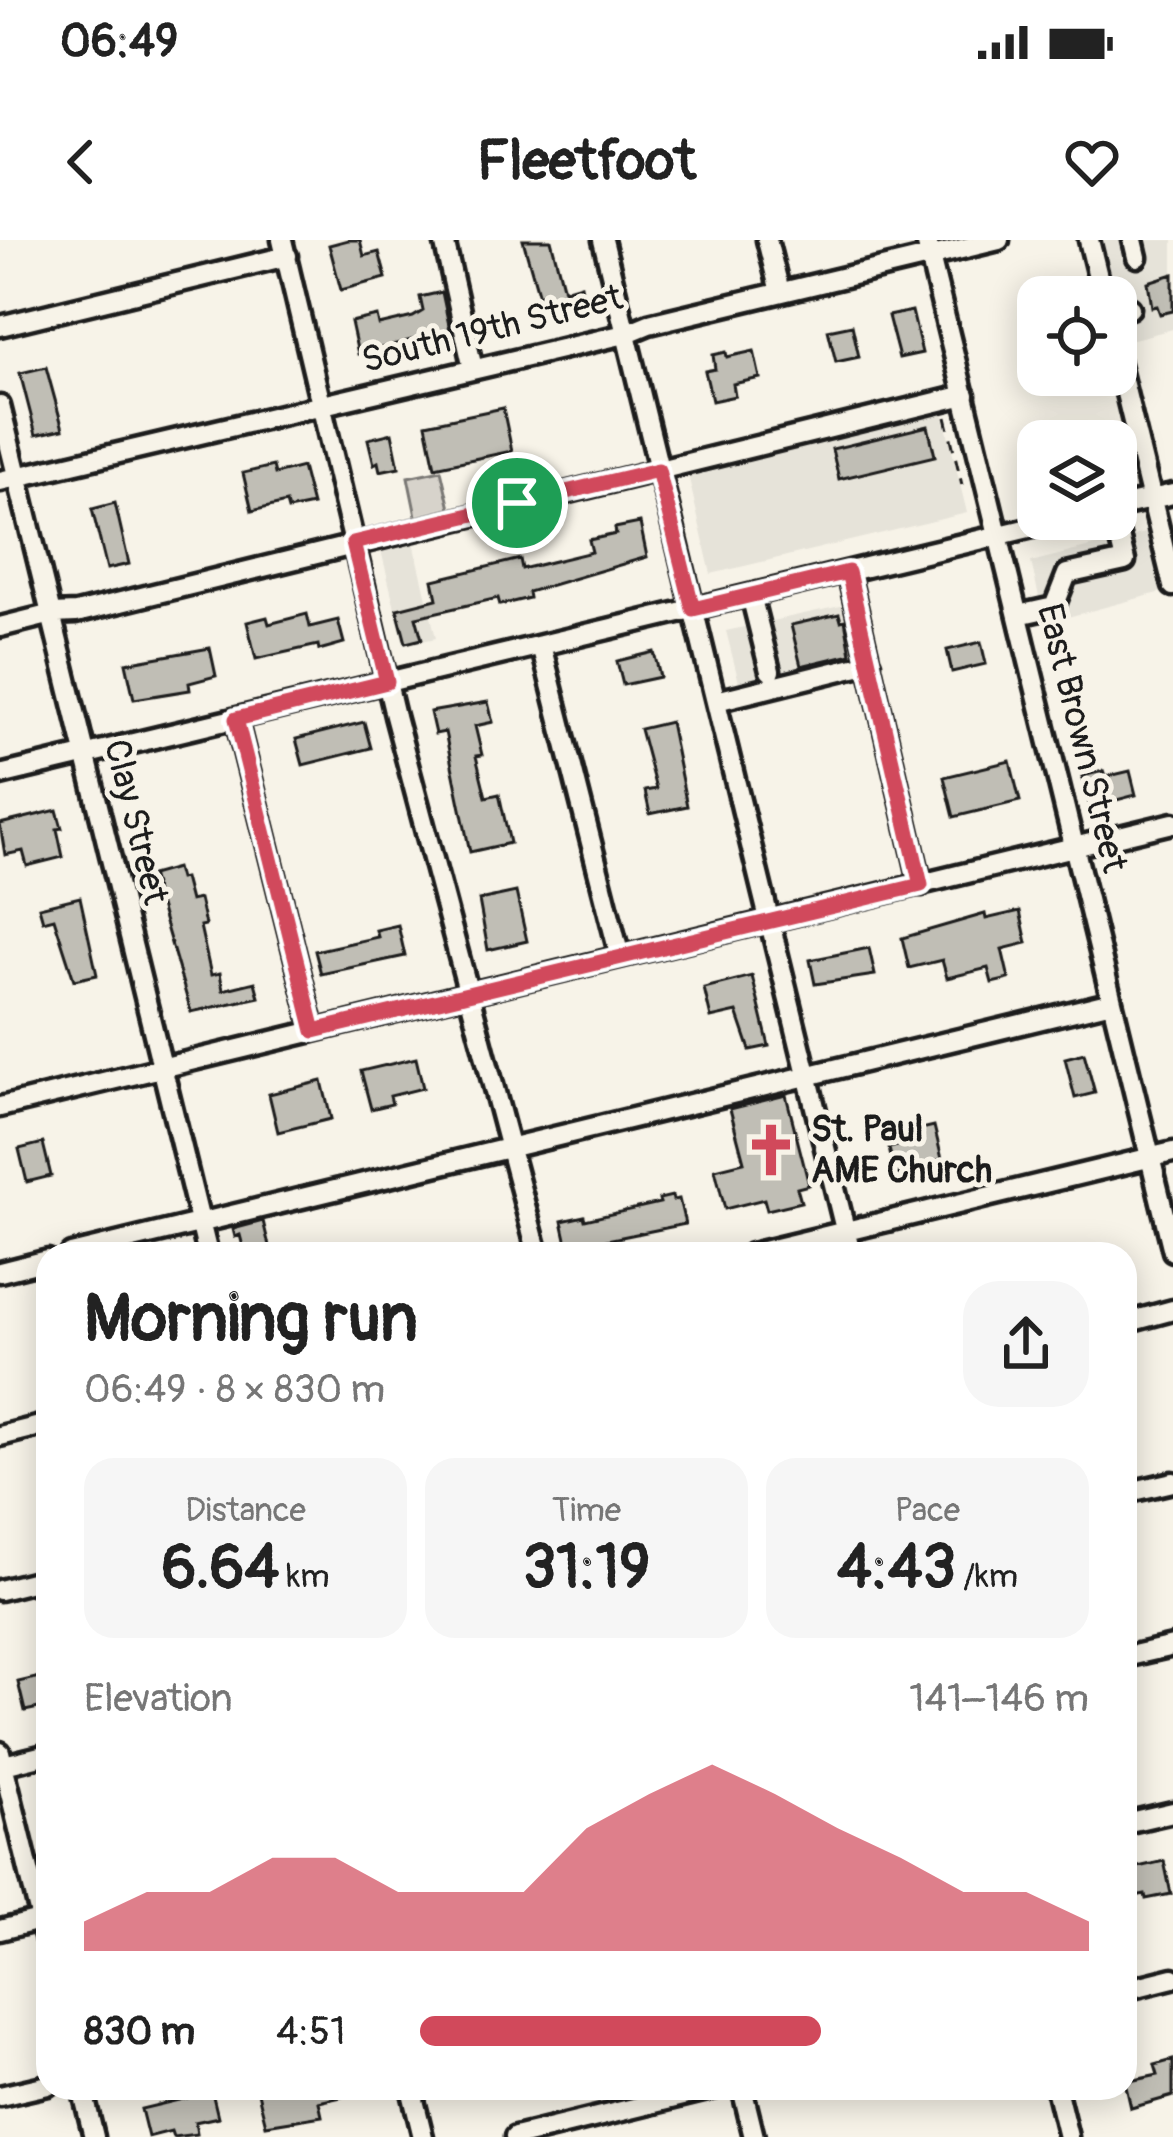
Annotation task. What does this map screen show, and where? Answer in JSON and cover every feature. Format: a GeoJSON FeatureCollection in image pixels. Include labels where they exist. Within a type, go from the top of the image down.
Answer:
{"type":"FeatureCollection","features":[{"type":"Feature","properties":{"kind":"street"},"geometry":{"type":"LineString","coordinates":[[444,240],[473,370]]}},
{"type":"Feature","properties":{"kind":"street"},"geometry":{"type":"LineString","coordinates":[[603,240],[848,1242]]}},
{"type":"Feature","properties":{"kind":"street"},"geometry":{"type":"LineString","coordinates":[[767,240],[780,292]]}},
{"type":"Feature","properties":{"kind":"street","name":"South 19th Street"},"geometry":{"type":"LineString","coordinates":[[8,479],[625,334],[928,249],[998,240]]}},
{"type":"Feature","properties":{"kind":"street"},"geometry":{"type":"LineString","coordinates":[[1089,240],[1098,276]]}},
{"type":"Feature","properties":{"kind":"street"},"geometry":{"type":"LineString","coordinates":[[0,326],[285,248],[387,682],[535,1242]]}},
{"type":"Feature","properties":{"kind":"street","name":"East Brown Street"},"geometry":{"type":"LineString","coordinates":[[928,249],[1173,1251]]}},
{"type":"Feature","properties":{"kind":"street"},"geometry":{"type":"LineString","coordinates":[[0,627],[76,613],[965,395]]}},
{"type":"Feature","properties":{"kind":"street"},"geometry":{"type":"LineString","coordinates":[[1126,396],[1173,586]]}},
{"type":"Feature","properties":{"kind":"street","name":"Clay Street"},"geometry":{"type":"LineString","coordinates":[[0,406],[8,479],[52,614],[205,1242]]}},
{"type":"Feature","properties":{"kind":"street"},"geometry":{"type":"LineString","coordinates":[[1137,502],[1173,494]]}},
{"type":"Feature","properties":{"kind":"street"},"geometry":{"type":"LineString","coordinates":[[0,776],[1017,531]]}},
{"type":"Feature","properties":{"kind":"street"},"geometry":{"type":"LineString","coordinates":[[1018,615],[1054,607],[1067,574],[1125,561],[1120,540]]}},
{"type":"Feature","properties":{"kind":"street"},"geometry":{"type":"LineString","coordinates":[[848,572],[921,885]]}},
{"type":"Feature","properties":{"kind":"street"},"geometry":{"type":"LineString","coordinates":[[752,595],[770,671]]}},
{"type":"Feature","properties":{"kind":"street"},"geometry":{"type":"LineString","coordinates":[[542,645],[620,957]]}},
{"type":"Feature","properties":{"kind":"street"},"geometry":{"type":"LineString","coordinates":[[716,700],[870,664]]}},
{"type":"Feature","properties":{"kind":"street"},"geometry":{"type":"LineString","coordinates":[[236,719],[314,1031]]}},
{"type":"Feature","properties":{"kind":"street"},"geometry":{"type":"LineString","coordinates":[[0,1084],[3,1106],[1173,823]]}},
{"type":"Feature","properties":{"kind":"street"},"geometry":{"type":"LineString","coordinates":[[119,1242],[1112,1002]]}},
{"type":"Feature","properties":{"kind":"street"},"geometry":{"type":"LineString","coordinates":[[802,1242],[1173,1152]]}},
{"type":"Feature","properties":{"kind":"street"},"geometry":{"type":"LineString","coordinates":[[0,1272],[36,1263]]}},
{"type":"Feature","properties":{"kind":"street"},"geometry":{"type":"LineString","coordinates":[[1137,1320],[1173,1310]]}},
{"type":"Feature","properties":{"kind":"street"},"geometry":{"type":"LineString","coordinates":[[0,1436],[36,1427]]}},
{"type":"Feature","properties":{"kind":"street"},"geometry":{"type":"LineString","coordinates":[[1137,1490],[1173,1482]]}},
{"type":"Feature","properties":{"kind":"street"},"geometry":{"type":"LineString","coordinates":[[0,1590],[36,1581]]}},
{"type":"Feature","properties":{"kind":"street"},"geometry":{"type":"LineString","coordinates":[[1137,1654],[1173,1646]]}},
{"type":"Feature","properties":{"kind":"street"},"geometry":{"type":"LineString","coordinates":[[36,1756],[1,1761],[36,1887]]}},
{"type":"Feature","properties":{"kind":"street"},"geometry":{"type":"LineString","coordinates":[[1137,1820],[1173,1812]]}},
{"type":"Feature","properties":{"kind":"street"},"geometry":{"type":"LineString","coordinates":[[0,1930],[36,1921]]}},
{"type":"Feature","properties":{"kind":"street"},"geometry":{"type":"LineString","coordinates":[[1137,1987],[1173,1978]]}},
{"type":"Feature","properties":{"kind":"street"},"geometry":{"type":"LineString","coordinates":[[0,2096],[36,2087]]}},
{"type":"Feature","properties":{"kind":"street"},"geometry":{"type":"LineString","coordinates":[[85,2100],[94,2137]]}},
{"type":"Feature","properties":{"kind":"street"},"geometry":{"type":"LineString","coordinates":[[415,2100],[423,2137]]}},
{"type":"Feature","properties":{"kind":"street"},"geometry":{"type":"LineString","coordinates":[[515,2137],[667,2100]]}},
{"type":"Feature","properties":{"kind":"street"},"geometry":{"type":"LineString","coordinates":[[745,2100],[754,2137]]}},
{"type":"Feature","properties":{"kind":"street"},"geometry":{"type":"LineString","coordinates":[[1059,2100],[1068,2137]]}},
{"type":"Feature","properties":{"kind":"path"},"geometry":{"type":"LineString","coordinates":[[943,401],[962,485]]}},
{"type":"Feature","properties":{"kind":"shaded area"},"geometry":{"type":"Polygon","coordinates":[[[1095,240],[1173,240],[1173,329],[1137,338],[1137,276],[1103,276],[1095,240]]]}},
{"type":"Feature","properties":{"kind":"shaded area"},"geometry":{"type":"Polygon","coordinates":[[[941,405],[967,513],[711,574],[686,466],[941,405]]]}},
{"type":"Feature","properties":{"kind":"shaded area"},"geometry":{"type":"Polygon","coordinates":[[[441,470],[451,513],[417,521],[408,477],[441,470]]]}},
{"type":"Feature","properties":{"kind":"shaded area"},"geometry":{"type":"Polygon","coordinates":[[[1173,526],[1173,589],[1045,623],[1031,562],[1118,540],[1137,540],[1137,535],[1173,526]]]}},
{"type":"Feature","properties":{"kind":"shaded area"},"geometry":{"type":"Polygon","coordinates":[[[412,534],[436,638],[404,645],[379,542],[412,534]]]}},
{"type":"Feature","properties":{"kind":"shaded area"},"geometry":{"type":"Polygon","coordinates":[[[854,603],[870,676],[745,706],[726,631],[854,603]]]}},
{"type":"Feature","properties":{"kind":"building"},"geometry":{"type":"Polygon","coordinates":[[[360,240],[364,256],[379,252],[386,278],[341,290],[329,245],[360,240]]]}},
{"type":"Feature","properties":{"kind":"building"},"geometry":{"type":"Polygon","coordinates":[[[523,240],[551,240],[564,290],[581,285],[585,304],[544,314],[523,240]]]}},
{"type":"Feature","properties":{"kind":"building"},"geometry":{"type":"Polygon","coordinates":[[[1173,274],[1173,311],[1160,314],[1157,306],[1152,307],[1148,282],[1173,274]]]}},
{"type":"Feature","properties":{"kind":"building"},"geometry":{"type":"Polygon","coordinates":[[[442,292],[450,330],[358,354],[351,322],[377,316],[379,325],[413,317],[423,311],[420,297],[442,292]]]}},
{"type":"Feature","properties":{"kind":"building"},"geometry":{"type":"Polygon","coordinates":[[[912,311],[922,353],[899,358],[888,316],[912,311]]]}},
{"type":"Feature","properties":{"kind":"building"},"geometry":{"type":"Polygon","coordinates":[[[852,325],[859,357],[836,362],[828,330],[852,325]]]}},
{"type":"Feature","properties":{"kind":"building"},"geometry":{"type":"Polygon","coordinates":[[[754,351],[760,378],[733,384],[735,396],[712,401],[705,371],[715,369],[713,355],[754,351]]]}},
{"type":"Feature","properties":{"kind":"building"},"geometry":{"type":"Polygon","coordinates":[[[46,367],[63,429],[36,435],[20,373],[46,367]]]}},
{"type":"Feature","properties":{"kind":"building"},"geometry":{"type":"Polygon","coordinates":[[[503,408],[512,451],[435,467],[426,424],[503,408]]]}},
{"type":"Feature","properties":{"kind":"building"},"geometry":{"type":"Polygon","coordinates":[[[928,426],[935,456],[839,479],[832,449],[928,426]]]}},
{"type":"Feature","properties":{"kind":"building"},"geometry":{"type":"Polygon","coordinates":[[[392,433],[399,467],[380,471],[368,439],[392,433]]]}},
{"type":"Feature","properties":{"kind":"building"},"geometry":{"type":"Polygon","coordinates":[[[273,466],[275,474],[302,467],[312,505],[288,510],[286,503],[252,511],[243,473],[273,466]]]}},
{"type":"Feature","properties":{"kind":"building"},"geometry":{"type":"Polygon","coordinates":[[[115,503],[129,564],[107,569],[92,509],[115,503]]]}},
{"type":"Feature","properties":{"kind":"building"},"geometry":{"type":"Polygon","coordinates":[[[640,523],[647,557],[528,592],[529,598],[500,605],[498,598],[416,617],[422,639],[406,643],[397,609],[437,599],[433,580],[520,559],[522,569],[592,552],[589,540],[640,523]]]}},
{"type":"Feature","properties":{"kind":"building"},"geometry":{"type":"Polygon","coordinates":[[[307,614],[310,627],[338,620],[344,643],[256,659],[247,622],[267,617],[269,624],[307,614]]]}},
{"type":"Feature","properties":{"kind":"building"},"geometry":{"type":"Polygon","coordinates":[[[839,614],[845,620],[851,654],[801,666],[791,625],[839,614]]]}},
{"type":"Feature","properties":{"kind":"building"},"geometry":{"type":"Polygon","coordinates":[[[981,642],[986,664],[952,672],[947,650],[981,642]]]}},
{"type":"Feature","properties":{"kind":"building"},"geometry":{"type":"Polygon","coordinates":[[[210,648],[216,676],[189,683],[190,690],[134,699],[126,663],[210,648]]]}},
{"type":"Feature","properties":{"kind":"building"},"geometry":{"type":"Polygon","coordinates":[[[654,652],[660,677],[623,685],[617,661],[654,652]]]}},
{"type":"Feature","properties":{"kind":"building"},"geometry":{"type":"Polygon","coordinates":[[[488,702],[493,722],[475,726],[482,755],[476,756],[486,797],[499,794],[510,843],[470,852],[445,732],[435,734],[430,712],[488,702]]]}},
{"type":"Feature","properties":{"kind":"building"},"geometry":{"type":"Polygon","coordinates":[[[364,722],[371,748],[303,765],[296,739],[364,722]]]}},
{"type":"Feature","properties":{"kind":"building"},"geometry":{"type":"Polygon","coordinates":[[[670,722],[687,806],[650,814],[645,791],[656,789],[640,729],[670,722]]]}},
{"type":"Feature","properties":{"kind":"building"},"geometry":{"type":"Polygon","coordinates":[[[1010,761],[1020,801],[954,817],[944,777],[1010,761]]]}},
{"type":"Feature","properties":{"kind":"building"},"geometry":{"type":"Polygon","coordinates":[[[1103,771],[1105,777],[1130,771],[1136,795],[1090,807],[1082,776],[1103,771]]]}},
{"type":"Feature","properties":{"kind":"building"},"geometry":{"type":"Polygon","coordinates":[[[57,810],[63,857],[27,866],[23,851],[5,855],[0,824],[57,810]]]}},
{"type":"Feature","properties":{"kind":"building"},"geometry":{"type":"Polygon","coordinates":[[[176,868],[190,901],[199,899],[211,975],[220,973],[223,990],[255,982],[259,997],[191,1012],[151,875],[176,868]]]}},
{"type":"Feature","properties":{"kind":"building"},"geometry":{"type":"Polygon","coordinates":[[[516,892],[527,941],[488,950],[479,900],[516,892]]]}},
{"type":"Feature","properties":{"kind":"building"},"geometry":{"type":"Polygon","coordinates":[[[80,897],[97,975],[74,980],[54,918],[43,921],[39,907],[80,897]]]}},
{"type":"Feature","properties":{"kind":"building"},"geometry":{"type":"Polygon","coordinates":[[[1020,911],[1027,943],[1002,949],[1009,979],[992,983],[988,968],[947,978],[942,960],[909,968],[902,938],[985,914],[986,919],[1020,911]]]}},
{"type":"Feature","properties":{"kind":"building"},"geometry":{"type":"Polygon","coordinates":[[[398,925],[405,956],[321,974],[315,951],[378,937],[376,930],[398,925]]]}},
{"type":"Feature","properties":{"kind":"building"},"geometry":{"type":"Polygon","coordinates":[[[869,948],[875,975],[815,984],[810,960],[869,948]]]}},
{"type":"Feature","properties":{"kind":"building"},"geometry":{"type":"Polygon","coordinates":[[[752,976],[769,1046],[750,1050],[737,1012],[711,1018],[704,988],[752,976]]]}},
{"type":"Feature","properties":{"kind":"building"},"geometry":{"type":"Polygon","coordinates":[[[1084,1053],[1095,1093],[1075,1098],[1065,1058],[1084,1053]]]}},
{"type":"Feature","properties":{"kind":"building"},"geometry":{"type":"Polygon","coordinates":[[[416,1058],[423,1088],[390,1096],[392,1104],[371,1109],[361,1071],[416,1058]]]}},
{"type":"Feature","properties":{"kind":"building"},"geometry":{"type":"Polygon","coordinates":[[[322,1081],[331,1119],[278,1132],[269,1094],[322,1081]]]}},
{"type":"Feature","properties":{"kind":"building"},"geometry":{"type":"Polygon","coordinates":[[[786,1095],[809,1185],[797,1188],[801,1202],[767,1210],[764,1199],[725,1209],[715,1169],[744,1162],[730,1109],[786,1095]]]}},
{"type":"Feature","properties":{"kind":"building"},"geometry":{"type":"Polygon","coordinates":[[[934,1126],[942,1159],[895,1176],[889,1148],[920,1140],[917,1130],[934,1126]]]}},
{"type":"Feature","properties":{"kind":"building"},"geometry":{"type":"Polygon","coordinates":[[[43,1143],[51,1176],[27,1182],[19,1149],[43,1143]]]}},
{"type":"Feature","properties":{"kind":"building"},"geometry":{"type":"Polygon","coordinates":[[[659,1199],[679,1199],[685,1224],[597,1242],[567,1242],[562,1221],[660,1203],[659,1199]]]}},
{"type":"Feature","properties":{"kind":"building"},"geometry":{"type":"Polygon","coordinates":[[[263,1221],[268,1242],[242,1242],[233,1229],[263,1221]]]}},
{"type":"Feature","properties":{"kind":"building"},"geometry":{"type":"Polygon","coordinates":[[[36,1678],[36,1709],[25,1711],[18,1682],[36,1678]]]}},
{"type":"Feature","properties":{"kind":"building"},"geometry":{"type":"Polygon","coordinates":[[[1164,1861],[1171,1894],[1146,1899],[1145,1894],[1137,1896],[1137,1867],[1164,1861]]]}},
{"type":"Feature","properties":{"kind":"building"},"geometry":{"type":"Polygon","coordinates":[[[1173,2060],[1173,2096],[1131,2108],[1129,2100],[1137,2100],[1137,2079],[1158,2075],[1155,2065],[1173,2060]]]}},
{"type":"Feature","properties":{"kind":"building"},"geometry":{"type":"Polygon","coordinates":[[[179,2100],[214,2100],[218,2117],[195,2122],[197,2134],[173,2137],[171,2131],[148,2137],[141,2109],[179,2100]]]}},
{"type":"Feature","properties":{"kind":"building"},"geometry":{"type":"Polygon","coordinates":[[[260,2100],[328,2100],[319,2102],[322,2116],[266,2125],[260,2100]]]}},
{"type":"Feature","properties":{"kind":"place","name":"St. Paul AME Church"},"geometry":{"type":"Point","coordinates":[771,1150]}},
{"type":"Feature","properties":{"kind":"route"},"geometry":{"type":"LineString","coordinates":[[658,470],[693,609],[848,572],[921,885],[314,1031],[236,719],[387,682],[353,543],[517,503],[658,470]]}}]}
